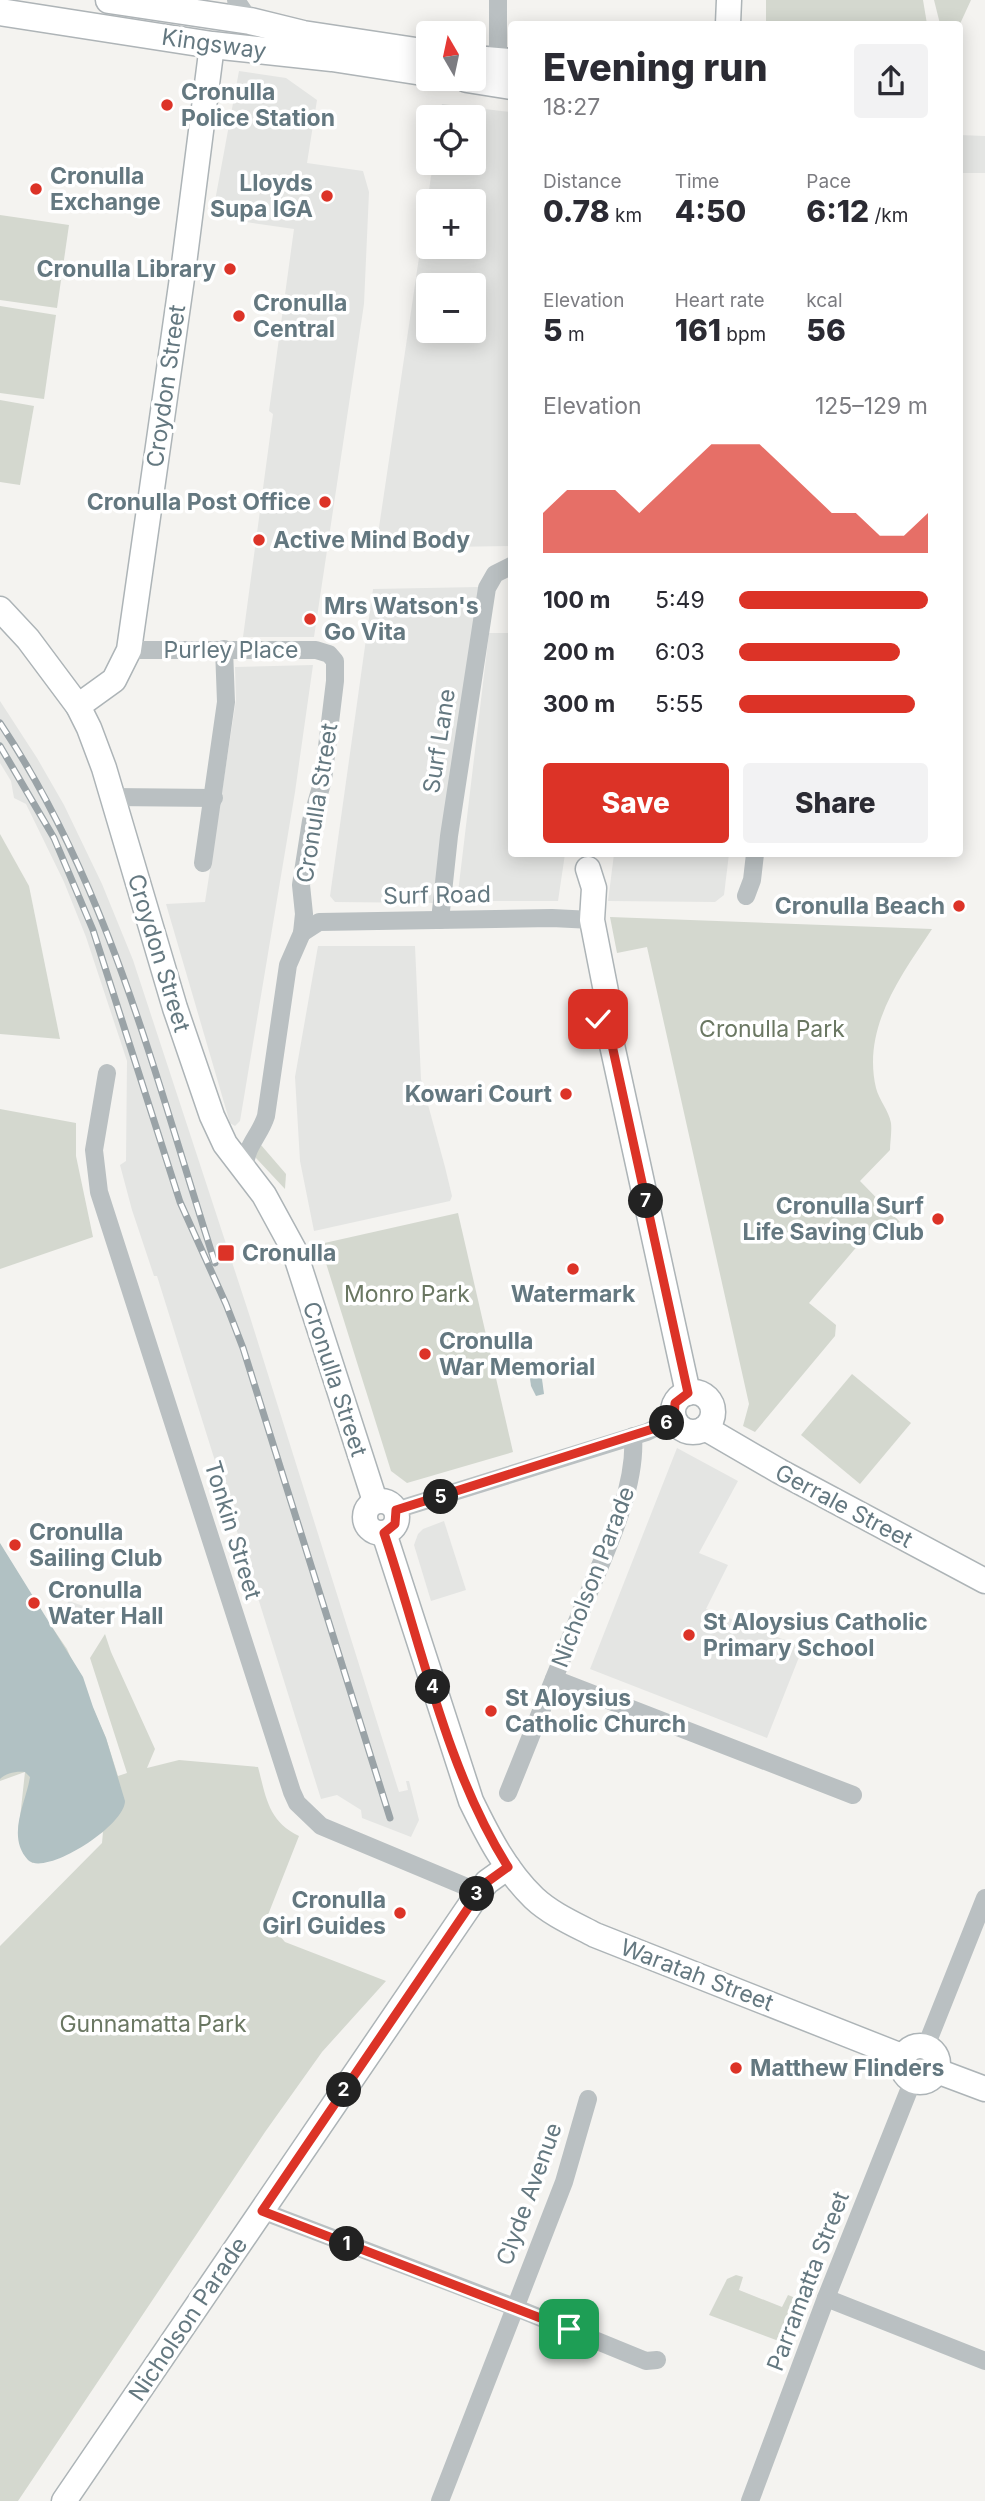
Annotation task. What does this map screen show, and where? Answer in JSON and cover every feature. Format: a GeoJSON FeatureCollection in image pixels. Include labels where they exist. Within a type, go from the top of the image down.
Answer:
{"type":"FeatureCollection","features":[{"type":"Feature","properties":{"kind":"main road","name":"Kingsway"},"geometry":{"type":"LineString","coordinates":[[109,0],[141,5],[243,11],[303,34],[416,51]]}},
{"type":"Feature","properties":{"kind":"main road"},"geometry":{"type":"LineString","coordinates":[[141,5],[193,29],[212,45],[238,36],[303,34]]}},
{"type":"Feature","properties":{"kind":"main road","name":"Kingsway"},"geometry":{"type":"LineString","coordinates":[[0,12],[212,45],[332,58],[416,71]]}},
{"type":"Feature","properties":{"kind":"main road"},"geometry":{"type":"LineString","coordinates":[[486,82],[508,86]]}},
{"type":"Feature","properties":{"kind":"street"},"geometry":{"type":"LineString","coordinates":[[494,61],[498,0]]}},
{"type":"Feature","properties":{"kind":"street"},"geometry":{"type":"LineString","coordinates":[[728,21],[729,0]]}},
{"type":"Feature","properties":{"kind":"street","name":"Croydon Street"},"geometry":{"type":"LineString","coordinates":[[212,45],[129,650],[114,680],[78,706],[104,768],[175,1008],[212,1116],[225,1144],[245,1170]]}},
{"type":"Feature","properties":{"kind":"street","name":"Surf Lane"},"geometry":{"type":"LineString","coordinates":[[440,920],[449,836],[487,588],[503,570]]}},
{"type":"Feature","properties":{"kind":"street"},"geometry":{"type":"LineString","coordinates":[[0,609],[28,639],[78,706]]}},
{"type":"Feature","properties":{"kind":"street"},"geometry":{"type":"LineString","coordinates":[[203,863],[226,702],[224,649]]}},
{"type":"Feature","properties":{"kind":"street","name":"Purley Place"},"geometry":{"type":"LineString","coordinates":[[129,650],[316,650],[332,656]]}},
{"type":"Feature","properties":{"kind":"street","name":"Cronulla Street"},"geometry":{"type":"LineString","coordinates":[[332,656],[335,661],[335,681],[321,791],[308,834],[301,885],[304,914],[302,933],[288,965],[266,1115],[261,1130],[247,1149],[245,1170],[269,1203],[294,1250],[385,1506],[366,1509],[366,1524],[374,1531],[384,1533],[467,1790],[488,1837],[508,1867]]}},
{"type":"Feature","properties":{"kind":"street"},"geometry":{"type":"LineString","coordinates":[[112,797],[214,798]]}},
{"type":"Feature","properties":{"kind":"street"},"geometry":{"type":"LineString","coordinates":[[746,896],[752,880],[755,857]]}},
{"type":"Feature","properties":{"kind":"street"},"geometry":{"type":"LineString","coordinates":[[589,861],[579,886],[593,1001],[598,1019],[612,1045],[688,1393]]}},
{"type":"Feature","properties":{"kind":"street","name":"Surf Road"},"geometry":{"type":"LineString","coordinates":[[302,933],[319,922],[584,920]]}},
{"type":"Feature","properties":{"kind":"street","name":"Tonkin Street"},"geometry":{"type":"LineString","coordinates":[[107,1073],[94,1150],[99,1192],[292,1792],[297,1803],[321,1826],[479,1892]]}},
{"type":"Feature","properties":{"kind":"street"},"geometry":{"type":"LineString","coordinates":[[688,1393],[704,1396],[711,1405],[712,1418],[705,1428],[699,1431],[682,1429],[674,1419],[675,1403],[688,1393]]}},
{"type":"Feature","properties":{"kind":"street"},"geometry":{"type":"LineString","coordinates":[[385,1506],[633,1436],[674,1419]]}},
{"type":"Feature","properties":{"kind":"street","name":"Gerrale Street"},"geometry":{"type":"LineString","coordinates":[[705,1428],[779,1471],[985,1581]]}},
{"type":"Feature","properties":{"kind":"street","name":"Nicholson Parade"},"geometry":{"type":"LineString","coordinates":[[508,1793],[630,1482],[633,1436]]}},
{"type":"Feature","properties":{"kind":"street"},"geometry":{"type":"LineString","coordinates":[[554,1679],[853,1796]]}},
{"type":"Feature","properties":{"kind":"street","name":"Nicholson Parade"},"geometry":{"type":"LineString","coordinates":[[64,2501],[479,1892],[487,1882],[508,1867]]}},
{"type":"Feature","properties":{"kind":"street","name":"Waratah Street"},"geometry":{"type":"LineString","coordinates":[[508,1867],[535,1898],[562,1918],[595,1935],[904,2057]]}},
{"type":"Feature","properties":{"kind":"street"},"geometry":{"type":"LineString","coordinates":[[926,2046],[985,1898]]}},
{"type":"Feature","properties":{"kind":"street"},"geometry":{"type":"LineString","coordinates":[[926,2046],[932,2049],[938,2059],[937,2071],[930,2079],[919,2082],[914,2080],[905,2073],[904,2057],[911,2048],[926,2046]]}},
{"type":"Feature","properties":{"kind":"street"},"geometry":{"type":"LineString","coordinates":[[937,2071],[985,2089]]}},
{"type":"Feature","properties":{"kind":"street","name":"Parramatta Street"},"geometry":{"type":"LineString","coordinates":[[750,2501],[826,2298],[914,2080]]}},
{"type":"Feature","properties":{"kind":"street","name":"Clyde Avenue"},"geometry":{"type":"LineString","coordinates":[[440,2501],[564,2182],[588,2099]]}},
{"type":"Feature","properties":{"kind":"street"},"geometry":{"type":"LineString","coordinates":[[262,2211],[514,2307],[646,2361],[657,2360]]}},
{"type":"Feature","properties":{"kind":"street"},"geometry":{"type":"LineString","coordinates":[[826,2298],[985,2361]]}},
{"type":"Feature","properties":{"kind":"shaded area"},"geometry":{"type":"Polygon","coordinates":[[[239,71],[286,78],[317,100],[307,163],[363,171],[369,192],[364,304],[314,637],[243,637],[273,414],[269,411],[294,229],[212,217],[239,71]]]}},
{"type":"Feature","properties":{"kind":"shaded area"},"geometry":{"type":"Polygon","coordinates":[[[486,109],[508,112],[508,546],[383,548],[377,541],[416,278],[416,343],[486,343],[486,273],[417,273],[419,259],[486,259],[486,189],[429,189],[431,175],[486,175],[486,109]]]}},
{"type":"Feature","properties":{"kind":"shaded area"},"geometry":{"type":"Polygon","coordinates":[[[963,135],[985,136],[985,173],[963,173],[963,135]]]}},
{"type":"Feature","properties":{"kind":"shaded area"},"geometry":{"type":"Polygon","coordinates":[[[479,587],[435,903],[335,902],[330,896],[373,589],[479,587]]]}},
{"type":"Feature","properties":{"kind":"shaded area"},"geometry":{"type":"Polygon","coordinates":[[[489,633],[508,633],[508,857],[565,857],[558,901],[457,901],[489,633]]]}},
{"type":"Feature","properties":{"kind":"shaded area"},"geometry":{"type":"Polygon","coordinates":[[[313,665],[295,792],[240,1121],[235,1126],[230,1123],[166,904],[205,902],[236,700],[235,667],[313,665]]]}},
{"type":"Feature","properties":{"kind":"shaded area"},"geometry":{"type":"Polygon","coordinates":[[[0,701],[64,805],[102,884],[133,960],[250,1317],[399,1792],[408,1790],[406,1781],[409,1781],[419,1820],[411,1837],[362,1818],[361,1810],[337,1795],[321,1799],[157,1276],[154,1276],[132,1210],[120,1165],[126,1161],[127,1061],[86,937],[64,882],[26,804],[14,798],[11,781],[0,763],[0,701]]]}},
{"type":"Feature","properties":{"kind":"shaded area"},"geometry":{"type":"Polygon","coordinates":[[[614,857],[729,857],[724,895],[715,902],[608,901],[614,857]]]}},
{"type":"Feature","properties":{"kind":"shaded area"},"geometry":{"type":"Polygon","coordinates":[[[318,946],[415,946],[421,1079],[452,1196],[450,1201],[314,1231],[300,1161],[295,1077],[318,946]]]}},
{"type":"Feature","properties":{"kind":"shaded area"},"geometry":{"type":"Polygon","coordinates":[[[537,1369],[542,1379],[544,1394],[536,1396],[531,1386],[529,1371],[537,1369]]]}},
{"type":"Feature","properties":{"kind":"shaded area","name":"St Aloysius Catholic Primary School"},"geometry":{"type":"Polygon","coordinates":[[[677,1448],[738,1481],[699,1553],[728,1565],[706,1609],[803,1647],[767,1738],[590,1669],[677,1448]]]}},
{"type":"Feature","properties":{"kind":"shaded area"},"geometry":{"type":"Polygon","coordinates":[[[444,1521],[466,1590],[431,1601],[414,1545],[423,1529],[444,1521]]]}},
{"type":"Feature","properties":{"kind":"shaded area"},"geometry":{"type":"Polygon","coordinates":[[[0,1543],[83,1677],[106,1738],[125,1801],[122,1811],[99,1835],[66,1855],[37,1863],[28,1860],[18,1841],[19,1819],[30,1777],[25,1772],[18,1772],[0,1779],[0,1543]]]}},
{"type":"Feature","properties":{"kind":"shaded area"},"geometry":{"type":"Polygon","coordinates":[[[69,1601],[86,1607],[85,1615],[70,1615],[65,1606],[69,1601]]]}},
{"type":"Feature","properties":{"kind":"green space"},"geometry":{"type":"Polygon","coordinates":[[[766,0],[923,0],[926,21],[766,21],[766,0]]]}},
{"type":"Feature","properties":{"kind":"green space"},"geometry":{"type":"Polygon","coordinates":[[[934,0],[971,0],[961,21],[939,21],[934,0]]]}},
{"type":"Feature","properties":{"kind":"green space"},"geometry":{"type":"Polygon","coordinates":[[[0,215],[69,225],[57,308],[0,300],[0,215]]]}},
{"type":"Feature","properties":{"kind":"green space"},"geometry":{"type":"Polygon","coordinates":[[[0,306],[56,315],[44,399],[0,393],[0,306]]]}},
{"type":"Feature","properties":{"kind":"green space"},"geometry":{"type":"Polygon","coordinates":[[[0,400],[34,406],[20,485],[0,482],[0,400]]]}},
{"type":"Feature","properties":{"kind":"green space"},"geometry":{"type":"Polygon","coordinates":[[[0,834],[29,886],[60,1039],[0,1034],[0,834]]]}},
{"type":"Feature","properties":{"kind":"green space","name":"Cronulla Park"},"geometry":{"type":"Polygon","coordinates":[[[610,917],[932,929],[887,1004],[874,1045],[876,1088],[891,1123],[890,1150],[860,1181],[900,1222],[865,1237],[809,1303],[836,1325],[835,1336],[755,1432],[743,1426],[749,1404],[647,947],[617,953],[610,917]]]}},
{"type":"Feature","properties":{"kind":"green space"},"geometry":{"type":"Polygon","coordinates":[[[0,1109],[76,1123],[76,1156],[93,1237],[0,1269],[0,1109]]]}},
{"type":"Feature","properties":{"kind":"green space"},"geometry":{"type":"Polygon","coordinates":[[[261,1145],[286,1174],[285,1189],[256,1158],[261,1145]]]}},
{"type":"Feature","properties":{"kind":"green space","name":"Monro Park"},"geometry":{"type":"Polygon","coordinates":[[[458,1213],[513,1452],[407,1483],[391,1471],[320,1244],[458,1213]]]}},
{"type":"Feature","properties":{"kind":"green space"},"geometry":{"type":"Polygon","coordinates":[[[852,1374],[911,1423],[860,1484],[801,1435],[852,1374]]]}},
{"type":"Feature","properties":{"kind":"green space","name":"Gunnamatta Park"},"geometry":{"type":"Polygon","coordinates":[[[0,1551],[67,1649],[106,1738],[118,1776],[127,1773],[90,1658],[105,1634],[155,1749],[147,1768],[179,1760],[258,1767],[270,1807],[281,1823],[299,1836],[266,1920],[285,1942],[386,1981],[322,2052],[265,2132],[18,2501],[0,2501],[0,1946],[102,1843],[103,1832],[32,1863],[18,1836],[25,1772],[0,1781],[0,1551]]]}},
{"type":"Feature","properties":{"kind":"green space"},"geometry":{"type":"Polygon","coordinates":[[[736,2275],[743,2277],[739,2290],[782,2307],[788,2295],[798,2299],[801,2305],[784,2343],[709,2315],[727,2279],[736,2275]]]}},
{"type":"Feature","properties":{"kind":"railway"},"geometry":{"type":"LineString","coordinates":[[0,723],[38,786],[72,851],[101,917],[150,1054],[215,1263]]}},
{"type":"Feature","properties":{"kind":"railway"},"geometry":{"type":"LineString","coordinates":[[0,746],[54,838],[93,930],[180,1202],[243,1348],[390,1818]]}},
{"type":"Feature","properties":{"kind":"place","name":"Cronulla Police Station"},"geometry":{"type":"Point","coordinates":[167,105]}},
{"type":"Feature","properties":{"kind":"place","name":"Cronulla Exchange"},"geometry":{"type":"Point","coordinates":[36,189]}},
{"type":"Feature","properties":{"kind":"place","name":"Lloyds Supa IGA"},"geometry":{"type":"Point","coordinates":[327,196]}},
{"type":"Feature","properties":{"kind":"place","name":"Cronulla Library"},"geometry":{"type":"Point","coordinates":[230,269]}},
{"type":"Feature","properties":{"kind":"place","name":"Cronulla Central"},"geometry":{"type":"Point","coordinates":[239,316]}},
{"type":"Feature","properties":{"kind":"place","name":"Cronulla Post Office"},"geometry":{"type":"Point","coordinates":[325,502]}},
{"type":"Feature","properties":{"kind":"place","name":"Active Mind Body"},"geometry":{"type":"Point","coordinates":[259,540]}},
{"type":"Feature","properties":{"kind":"place","name":"Mrs Watson's Go Vita"},"geometry":{"type":"Point","coordinates":[310,619]}},
{"type":"Feature","properties":{"kind":"place","name":"Cronulla Beach"},"geometry":{"type":"Point","coordinates":[959,906]}},
{"type":"Feature","properties":{"kind":"place","name":"Kowari Court"},"geometry":{"type":"Point","coordinates":[566,1094]}},
{"type":"Feature","properties":{"kind":"place","name":"Cronulla Surf Life Saving Club"},"geometry":{"type":"Point","coordinates":[938,1219]}},
{"type":"Feature","properties":{"kind":"place","name":"Cronulla"},"geometry":{"type":"Point","coordinates":[226,1253]}},
{"type":"Feature","properties":{"kind":"place","name":"Watermark"},"geometry":{"type":"Point","coordinates":[573,1269]}},
{"type":"Feature","properties":{"kind":"place","name":"Cronulla War Memorial"},"geometry":{"type":"Point","coordinates":[425,1354]}},
{"type":"Feature","properties":{"kind":"place","name":"Cronulla Sailing Club"},"geometry":{"type":"Point","coordinates":[15,1545]}},
{"type":"Feature","properties":{"kind":"place","name":"Cronulla Water Hall"},"geometry":{"type":"Point","coordinates":[34,1603]}},
{"type":"Feature","properties":{"kind":"place","name":"St Aloysius Catholic Primary School"},"geometry":{"type":"Point","coordinates":[689,1635]}},
{"type":"Feature","properties":{"kind":"place","name":"St Aloysius Catholic Church"},"geometry":{"type":"Point","coordinates":[491,1711]}},
{"type":"Feature","properties":{"kind":"place","name":"Cronulla Girl Guides"},"geometry":{"type":"Point","coordinates":[400,1913]}},
{"type":"Feature","properties":{"kind":"place","name":"Matthew Flinders"},"geometry":{"type":"Point","coordinates":[736,2068]}},
{"type":"Feature","properties":{"kind":"route"},"geometry":{"type":"LineString","coordinates":[[569,2329],[262,2211],[479,1892],[487,1882],[508,1867],[488,1837],[471,1801],[384,1533],[393,1528],[397,1520],[396,1510],[662,1426],[674,1419],[675,1403],[688,1393],[612,1045],[598,1019]]}}]}
